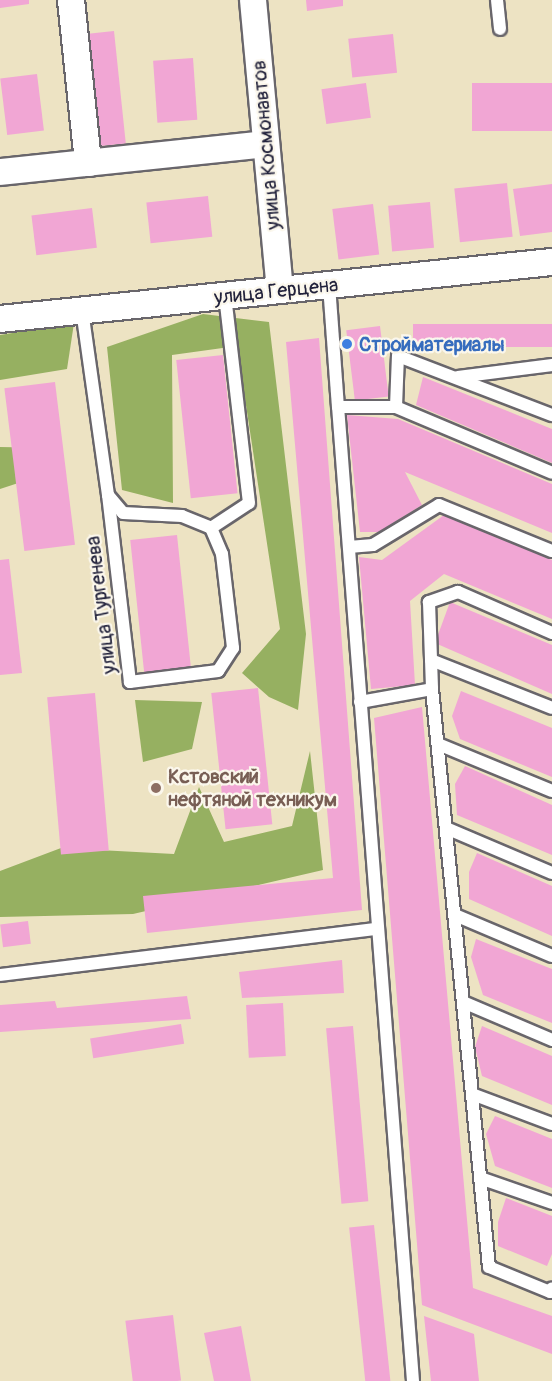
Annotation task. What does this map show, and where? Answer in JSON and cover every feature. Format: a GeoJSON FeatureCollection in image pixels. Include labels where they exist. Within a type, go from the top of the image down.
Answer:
{"type":"FeatureCollection","features":[{"type":"Feature","properties":{"kind":"street"},"geometry":{"type":"LineString","coordinates":[[71,0],[88,163]]}},
{"type":"Feature","properties":{"kind":"street","name":"улица Космонавтов"},"geometry":{"type":"LineString","coordinates":[[253,0],[280,291]]}},
{"type":"Feature","properties":{"kind":"street"},"geometry":{"type":"LineString","coordinates":[[0,172],[266,144]]}},
{"type":"Feature","properties":{"kind":"street","name":"улица Герцена"},"geometry":{"type":"LineString","coordinates":[[0,319],[552,262]]}},
{"type":"Feature","properties":{"kind":"lane"},"geometry":{"type":"LineString","coordinates":[[497,0],[500,29]]}},
{"type":"Feature","properties":{"kind":"lane"},"geometry":{"type":"LineString","coordinates":[[329,285],[413,1381]]}},
{"type":"Feature","properties":{"kind":"lane"},"geometry":{"type":"LineString","coordinates":[[211,528],[249,503],[225,296]]}},
{"type":"Feature","properties":{"kind":"lane","name":"улица Тургенева"},"geometry":{"type":"LineString","coordinates":[[82,310],[108,495],[130,682],[218,671],[233,648],[222,554],[211,528],[182,516],[123,513],[108,495]]}},
{"type":"Feature","properties":{"kind":"lane"},"geometry":{"type":"LineString","coordinates":[[396,407],[398,357],[552,415]]}},
{"type":"Feature","properties":{"kind":"lane"},"geometry":{"type":"LineString","coordinates":[[456,377],[552,364]]}},
{"type":"Feature","properties":{"kind":"lane"},"geometry":{"type":"LineString","coordinates":[[338,406],[396,407],[552,473]]}},
{"type":"Feature","properties":{"kind":"lane"},"geometry":{"type":"LineString","coordinates":[[349,547],[373,545],[439,505],[552,551]]}},
{"type":"Feature","properties":{"kind":"lane"},"geometry":{"type":"LineString","coordinates":[[552,633],[458,592],[429,602],[432,689],[489,1267],[550,1292],[552,1288]]}},
{"type":"Feature","properties":{"kind":"lane"},"geometry":{"type":"LineString","coordinates":[[431,660],[552,708]]}},
{"type":"Feature","properties":{"kind":"lane"},"geometry":{"type":"LineString","coordinates":[[360,702],[432,689]]}},
{"type":"Feature","properties":{"kind":"lane"},"geometry":{"type":"LineString","coordinates":[[438,744],[552,791]]}},
{"type":"Feature","properties":{"kind":"lane"},"geometry":{"type":"LineString","coordinates":[[446,828],[552,873]]}},
{"type":"Feature","properties":{"kind":"lane"},"geometry":{"type":"LineString","coordinates":[[455,915],[552,956]]}},
{"type":"Feature","properties":{"kind":"lane"},"geometry":{"type":"LineString","coordinates":[[0,975],[377,929]]}},
{"type":"Feature","properties":{"kind":"lane"},"geometry":{"type":"LineString","coordinates":[[463,1002],[552,1040]]}},
{"type":"Feature","properties":{"kind":"lane"},"geometry":{"type":"LineString","coordinates":[[472,1094],[552,1124]]}},
{"type":"Feature","properties":{"kind":"lane"},"geometry":{"type":"LineString","coordinates":[[480,1178],[552,1203]]}},
{"type":"Feature","properties":{"kind":"green space"},"geometry":{"type":"Polygon","coordinates":[[[203,314],[269,322],[306,634],[298,710],[269,697],[242,673],[280,629],[237,346],[172,355],[173,503],[122,490],[107,347],[203,314]]]}},
{"type":"Feature","properties":{"kind":"green space"},"geometry":{"type":"Polygon","coordinates":[[[74,323],[67,369],[0,380],[0,335],[74,323]]]}},
{"type":"Feature","properties":{"kind":"green space"},"geometry":{"type":"Polygon","coordinates":[[[0,447],[53,448],[58,470],[0,489],[0,447]]]}},
{"type":"Feature","properties":{"kind":"green space"},"geometry":{"type":"Polygon","coordinates":[[[135,700],[202,702],[192,749],[143,762],[135,700]]]}},
{"type":"Feature","properties":{"kind":"green space"},"geometry":{"type":"Polygon","coordinates":[[[310,751],[323,870],[133,914],[0,917],[0,871],[61,848],[174,854],[199,787],[224,842],[292,826],[310,751]]]}},
{"type":"Feature","properties":{"kind":"building"},"geometry":{"type":"Polygon","coordinates":[[[0,0],[29,0],[29,4],[0,8],[0,0]]]}},
{"type":"Feature","properties":{"kind":"building"},"geometry":{"type":"Polygon","coordinates":[[[306,0],[343,0],[343,6],[307,11],[306,0]]]}},
{"type":"Feature","properties":{"kind":"building"},"geometry":{"type":"Polygon","coordinates":[[[114,31],[126,143],[93,147],[81,34],[114,31]]]}},
{"type":"Feature","properties":{"kind":"building"},"geometry":{"type":"Polygon","coordinates":[[[393,34],[397,73],[352,77],[348,39],[393,34]]]}},
{"type":"Feature","properties":{"kind":"building"},"geometry":{"type":"Polygon","coordinates":[[[193,58],[197,120],[157,123],[153,61],[193,58]]]}},
{"type":"Feature","properties":{"kind":"building"},"geometry":{"type":"Polygon","coordinates":[[[37,74],[44,131],[7,135],[0,79],[37,74]]]}},
{"type":"Feature","properties":{"kind":"building"},"geometry":{"type":"Polygon","coordinates":[[[366,83],[371,118],[326,124],[321,89],[366,83]]]}},
{"type":"Feature","properties":{"kind":"building"},"geometry":{"type":"Polygon","coordinates":[[[472,83],[552,83],[552,131],[472,131],[472,83]]]}},
{"type":"Feature","properties":{"kind":"building"},"geometry":{"type":"Polygon","coordinates":[[[507,183],[513,237],[460,242],[454,189],[507,183]]]}},
{"type":"Feature","properties":{"kind":"building"},"geometry":{"type":"Polygon","coordinates":[[[552,184],[552,232],[520,236],[513,189],[552,184]]]}},
{"type":"Feature","properties":{"kind":"building"},"geometry":{"type":"Polygon","coordinates":[[[208,196],[212,237],[151,243],[146,202],[208,196]]]}},
{"type":"Feature","properties":{"kind":"building"},"geometry":{"type":"Polygon","coordinates":[[[430,202],[434,248],[392,251],[388,206],[430,202]]]}},
{"type":"Feature","properties":{"kind":"building"},"geometry":{"type":"Polygon","coordinates":[[[373,204],[379,255],[339,260],[332,209],[373,204]]]}},
{"type":"Feature","properties":{"kind":"building"},"geometry":{"type":"Polygon","coordinates":[[[92,208],[97,248],[36,255],[31,215],[92,208]]]}},
{"type":"Feature","properties":{"kind":"building"},"geometry":{"type":"Polygon","coordinates":[[[413,324],[552,324],[552,347],[413,347],[413,324]]]}},
{"type":"Feature","properties":{"kind":"building"},"geometry":{"type":"Polygon","coordinates":[[[380,326],[389,396],[355,401],[346,330],[380,326]]]}},
{"type":"Feature","properties":{"kind":"building"},"geometry":{"type":"Polygon","coordinates":[[[319,338],[362,910],[147,933],[143,896],[333,878],[286,342],[319,338]]]}},
{"type":"Feature","properties":{"kind":"building"},"geometry":{"type":"Polygon","coordinates":[[[223,355],[238,493],[191,498],[176,360],[223,355]]]}},
{"type":"Feature","properties":{"kind":"building"},"geometry":{"type":"Polygon","coordinates":[[[423,377],[552,429],[552,463],[416,405],[423,377]]]}},
{"type":"Feature","properties":{"kind":"building"},"geometry":{"type":"Polygon","coordinates":[[[55,382],[75,545],[24,551],[4,388],[55,382]]]}},
{"type":"Feature","properties":{"kind":"building"},"geometry":{"type":"Polygon","coordinates":[[[347,415],[398,419],[552,484],[552,533],[405,472],[422,505],[379,532],[360,532],[347,415]]]}},
{"type":"Feature","properties":{"kind":"building"},"geometry":{"type":"Polygon","coordinates":[[[444,515],[552,560],[552,619],[444,574],[410,601],[415,685],[371,689],[359,557],[382,560],[444,515]]]}},
{"type":"Feature","properties":{"kind":"building"},"geometry":{"type":"Polygon","coordinates":[[[177,535],[191,667],[144,672],[130,540],[177,535]]]}},
{"type":"Feature","properties":{"kind":"building"},"geometry":{"type":"Polygon","coordinates":[[[9,559],[22,673],[0,675],[0,560],[9,559]]]}},
{"type":"Feature","properties":{"kind":"building"},"geometry":{"type":"Polygon","coordinates":[[[450,602],[552,645],[552,694],[435,643],[450,602]]]}},
{"type":"Feature","properties":{"kind":"building"},"geometry":{"type":"Polygon","coordinates":[[[258,688],[272,824],[226,829],[211,693],[258,688]]]}},
{"type":"Feature","properties":{"kind":"building"},"geometry":{"type":"Polygon","coordinates":[[[461,691],[552,728],[552,777],[460,739],[452,716],[461,691]]]}},
{"type":"Feature","properties":{"kind":"building"},"geometry":{"type":"Polygon","coordinates":[[[95,693],[109,850],[61,855],[47,697],[95,693]]]}},
{"type":"Feature","properties":{"kind":"building"},"geometry":{"type":"Polygon","coordinates":[[[422,707],[473,1288],[552,1316],[552,1354],[422,1305],[374,718],[422,707]]]}},
{"type":"Feature","properties":{"kind":"building"},"geometry":{"type":"Polygon","coordinates":[[[465,766],[552,805],[552,855],[457,815],[455,784],[465,766]]]}},
{"type":"Feature","properties":{"kind":"building"},"geometry":{"type":"Polygon","coordinates":[[[477,853],[552,886],[552,936],[469,899],[469,872],[477,853]]]}},
{"type":"Feature","properties":{"kind":"building"},"geometry":{"type":"Polygon","coordinates":[[[28,921],[31,944],[3,947],[0,924],[28,921]]]}},
{"type":"Feature","properties":{"kind":"building"},"geometry":{"type":"Polygon","coordinates":[[[476,939],[552,969],[552,1023],[483,995],[471,957],[476,939]]]}},
{"type":"Feature","properties":{"kind":"building"},"geometry":{"type":"Polygon","coordinates":[[[342,960],[344,993],[242,998],[239,972],[342,960]]]}},
{"type":"Feature","properties":{"kind":"building"},"geometry":{"type":"Polygon","coordinates":[[[187,996],[191,1019],[0,1032],[0,1005],[55,1001],[57,1008],[187,996]]]}},
{"type":"Feature","properties":{"kind":"building"},"geometry":{"type":"Polygon","coordinates":[[[283,1003],[286,1056],[249,1058],[246,1005],[283,1003]]]}},
{"type":"Feature","properties":{"kind":"building"},"geometry":{"type":"Polygon","coordinates":[[[181,1024],[184,1044],[93,1058],[90,1038],[181,1024]]]}},
{"type":"Feature","properties":{"kind":"building"},"geometry":{"type":"Polygon","coordinates":[[[353,1026],[368,1201],[341,1204],[326,1028],[353,1026]]]}},
{"type":"Feature","properties":{"kind":"building"},"geometry":{"type":"Polygon","coordinates":[[[482,1026],[552,1056],[552,1105],[482,1076],[475,1047],[482,1026]]]}},
{"type":"Feature","properties":{"kind":"building"},"geometry":{"type":"Polygon","coordinates":[[[495,1116],[552,1139],[552,1188],[495,1166],[486,1134],[495,1116]]]}},
{"type":"Feature","properties":{"kind":"building"},"geometry":{"type":"Polygon","coordinates":[[[506,1198],[552,1216],[552,1254],[547,1266],[498,1246],[498,1222],[506,1198]]]}},
{"type":"Feature","properties":{"kind":"building"},"geometry":{"type":"Polygon","coordinates":[[[374,1225],[390,1381],[365,1381],[349,1228],[374,1225]]]}},
{"type":"Feature","properties":{"kind":"building"},"geometry":{"type":"Polygon","coordinates":[[[173,1315],[181,1381],[133,1381],[125,1321],[173,1315]]]}},
{"type":"Feature","properties":{"kind":"building"},"geometry":{"type":"Polygon","coordinates":[[[424,1316],[474,1334],[479,1381],[431,1381],[424,1316]]]}},
{"type":"Feature","properties":{"kind":"building"},"geometry":{"type":"Polygon","coordinates":[[[241,1326],[251,1381],[214,1381],[204,1333],[241,1326]]]}},
{"type":"Feature","properties":{"kind":"place","name":"Стройматериалы"},"geometry":{"type":"Point","coordinates":[347,344]}},
{"type":"Feature","properties":{"kind":"place","name":"Кстовский нефтяной техникум"},"geometry":{"type":"Point","coordinates":[156,788]}}]}
